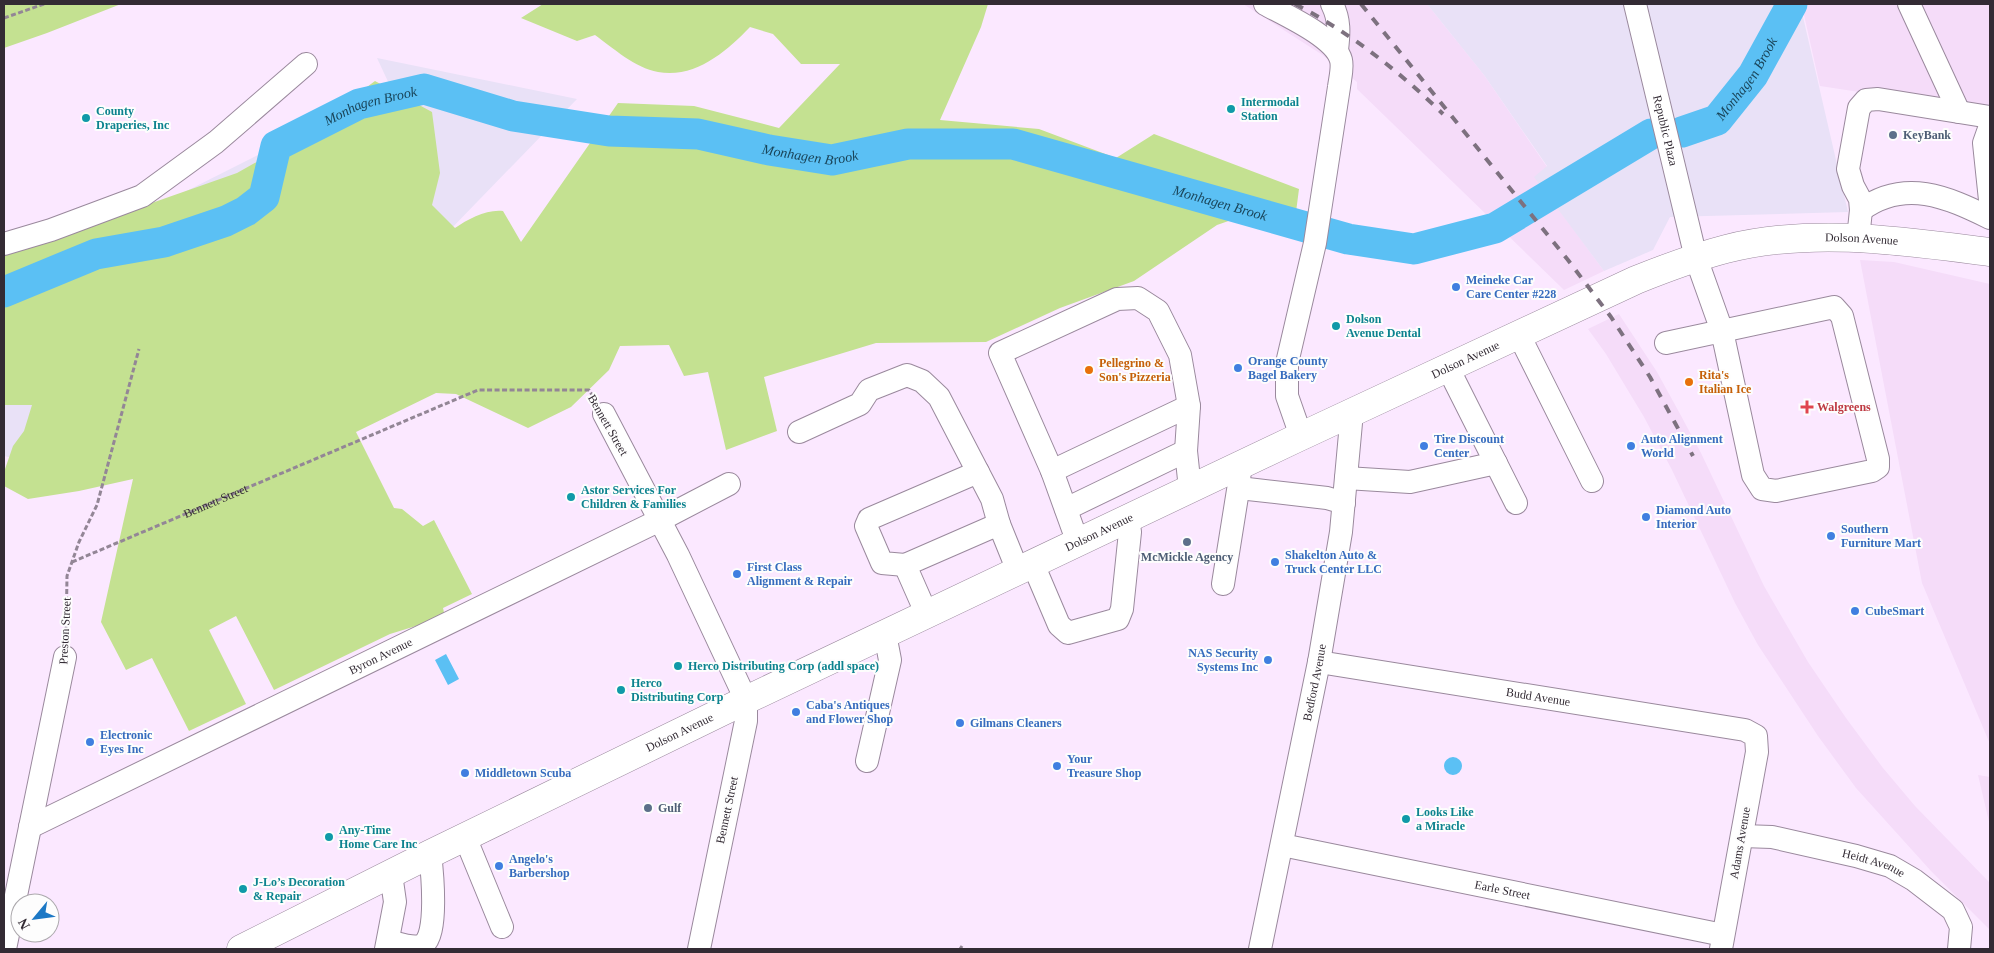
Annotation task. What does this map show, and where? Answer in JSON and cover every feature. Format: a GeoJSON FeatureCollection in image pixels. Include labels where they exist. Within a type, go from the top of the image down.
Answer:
{"type":"FeatureCollection","features":[{"type":"Feature","properties":{"kind":"main road","name":"Dolson Avenue"},"geometry":{"type":"LineString","coordinates":[[241,949],[272,942],[391,874],[430,854],[746,700],[1128,519],[1157,513],[1190,489],[1239,477],[1300,436],[1636,280],[1727,249],[1792,239],[1830,237],[1920,243],[1990,252]]}},
{"type":"Feature","properties":{"kind":"street"},"geometry":{"type":"LineString","coordinates":[[1264,4],[1326,40],[1336,50],[1341,62],[1340,87],[1315,243],[1287,363],[1287,396],[1300,436]]}},
{"type":"Feature","properties":{"kind":"street"},"geometry":{"type":"LineString","coordinates":[[1332,4],[1337,13],[1340,31],[1336,50]]}},
{"type":"Feature","properties":{"kind":"street","name":"Republic Plaza"},"geometry":{"type":"LineString","coordinates":[[1635,4],[1696,258],[1722,331],[1753,475],[1762,489],[1776,492],[1872,471],[1878,466],[1878,459],[1842,316],[1834,307],[1722,331]]}},
{"type":"Feature","properties":{"kind":"street"},"geometry":{"type":"LineString","coordinates":[[1909,4],[1959,112]]}},
{"type":"Feature","properties":{"kind":"street"},"geometry":{"type":"LineString","coordinates":[[4,244],[50,230],[142,196],[216,142],[306,64]]}},
{"type":"Feature","properties":{"kind":"street"},"geometry":{"type":"LineString","coordinates":[[1858,239],[1861,210],[1860,199],[1848,170],[1860,108],[1866,100],[1878,99],[1990,117]]}},
{"type":"Feature","properties":{"kind":"street"},"geometry":{"type":"LineString","coordinates":[[1990,126],[1984,143],[1990,200]]}},
{"type":"Feature","properties":{"kind":"street"},"geometry":{"type":"LineString","coordinates":[[1861,210],[1885,198],[1908,193],[1926,193],[1960,203],[1990,218]]}},
{"type":"Feature","properties":{"kind":"street"},"geometry":{"type":"LineString","coordinates":[[1078,543],[1052,471],[1000,353],[1117,299],[1138,298],[1158,311],[1180,355],[1189,406],[1186,451],[1190,489]]}},
{"type":"Feature","properties":{"kind":"street"},"geometry":{"type":"LineString","coordinates":[[1666,344],[1722,331]]}},
{"type":"Feature","properties":{"kind":"street"},"geometry":{"type":"LineString","coordinates":[[1519,335],[1592,481]]}},
{"type":"Feature","properties":{"kind":"street"},"geometry":{"type":"LineString","coordinates":[[1448,368],[1516,503]]}},
{"type":"Feature","properties":{"kind":"street"},"geometry":{"type":"LineString","coordinates":[[799,432],[860,404],[869,390],[907,375],[922,381],[939,397],[992,499],[999,524],[1059,625],[1068,634],[1118,619],[1122,610],[1130,532],[1128,519]]}},
{"type":"Feature","properties":{"kind":"street"},"geometry":{"type":"LineString","coordinates":[[1052,471],[1189,406]]}},
{"type":"Feature","properties":{"kind":"street","name":"Bedford Avenue"},"geometry":{"type":"LineString","coordinates":[[1260,949],[1319,662],[1341,532],[1352,412]]}},
{"type":"Feature","properties":{"kind":"street","name":"Bennett Street"},"geometry":{"type":"LineString","coordinates":[[604,414],[678,555],[746,700],[746,721],[699,949]]}},
{"type":"Feature","properties":{"kind":"street"},"geometry":{"type":"LineString","coordinates":[[1066,509],[1186,451]]}},
{"type":"Feature","properties":{"kind":"street"},"geometry":{"type":"LineString","coordinates":[[1346,478],[1410,482],[1496,463]]}},
{"type":"Feature","properties":{"kind":"street"},"geometry":{"type":"LineString","coordinates":[[978,472],[869,519],[866,526],[882,563],[905,565],[999,524]]}},
{"type":"Feature","properties":{"kind":"street"},"geometry":{"type":"LineString","coordinates":[[1223,584],[1239,477],[1344,503]]}},
{"type":"Feature","properties":{"kind":"street","name":"Byron Avenue"},"geometry":{"type":"LineString","coordinates":[[30,827],[660,520],[729,484]]}},
{"type":"Feature","properties":{"kind":"street"},"geometry":{"type":"LineString","coordinates":[[905,565],[926,614]]}},
{"type":"Feature","properties":{"kind":"street"},"geometry":{"type":"LineString","coordinates":[[867,761],[890,660],[886,634]]}},
{"type":"Feature","properties":{"kind":"street","name":"Preston Street"},"geometry":{"type":"LineString","coordinates":[[5,949],[66,657]]}},
{"type":"Feature","properties":{"kind":"street","name":"Budd Avenue"},"geometry":{"type":"LineString","coordinates":[[1319,662],[1385,671],[1745,730],[1756,736]]}},
{"type":"Feature","properties":{"kind":"street","name":"Adams Avenue"},"geometry":{"type":"LineString","coordinates":[[1722,942],[1757,752],[1756,736]]}},
{"type":"Feature","properties":{"kind":"street","name":"Heidt Avenue"},"geometry":{"type":"LineString","coordinates":[[1742,836],[1772,837],[1856,856],[1890,866],[1914,880],[1953,910],[1961,927],[1959,949]]}},
{"type":"Feature","properties":{"kind":"street"},"geometry":{"type":"LineString","coordinates":[[465,837],[502,927]]}},
{"type":"Feature","properties":{"kind":"street","name":"Earle Street"},"geometry":{"type":"LineString","coordinates":[[1282,845],[1722,942]]}},
{"type":"Feature","properties":{"kind":"street"},"geometry":{"type":"LineString","coordinates":[[391,874],[395,902],[387,945],[420,946],[426,944],[430,936],[434,888],[430,854]]}},
{"type":"Feature","properties":{"kind":"path"},"geometry":{"type":"LineString","coordinates":[[4,18],[44,4]]}},
{"type":"Feature","properties":{"kind":"path","name":"Preston Street"},"geometry":{"type":"LineString","coordinates":[[66,657],[67,576],[79,542],[97,505],[139,349]]}},
{"type":"Feature","properties":{"kind":"path","name":"Bennett Street"},"geometry":{"type":"LineString","coordinates":[[72,562],[478,390],[589,390],[604,414]]}},
{"type":"Feature","properties":{"kind":"shaded area"},"geometry":{"type":"Polygon","coordinates":[[[1243,4],[1427,4],[1484,75],[1547,167],[1535,177],[1604,271],[1564,290],[1357,89],[1357,82],[1321,54],[1243,4]]]}},
{"type":"Feature","properties":{"kind":"shaded area"},"geometry":{"type":"Polygon","coordinates":[[[1427,4],[1800,4],[1848,212],[1670,217],[1653,250],[1604,271],[1534,177],[1547,166],[1484,75],[1427,4]]]}},
{"type":"Feature","properties":{"kind":"shaded area"},"geometry":{"type":"Polygon","coordinates":[[[1804,4],[1990,4],[1990,112],[1820,86],[1802,6],[1804,4]]]}},
{"type":"Feature","properties":{"kind":"shaded area"},"geometry":{"type":"Polygon","coordinates":[[[377,58],[577,99],[352,331],[94,476],[4,456],[4,283],[391,88],[377,58]]]}},
{"type":"Feature","properties":{"kind":"shaded area"},"geometry":{"type":"Polygon","coordinates":[[[1860,260],[1894,262],[1990,284],[1990,744],[1922,583],[1860,260]]]}},
{"type":"Feature","properties":{"kind":"shaded area"},"geometry":{"type":"Polygon","coordinates":[[[1619,314],[1657,372],[1679,412],[1701,453],[1764,586],[1808,662],[1883,768],[1915,806],[1990,881],[1990,930],[1931,871],[1856,788],[1818,736],[1758,645],[1735,603],[1672,470],[1644,417],[1606,354],[1588,329],[1619,314]]]}},
{"type":"Feature","properties":{"kind":"shaded area"},"geometry":{"type":"Polygon","coordinates":[[[1978,775],[1990,777],[1990,826],[1978,775]]]}},
{"type":"Feature","properties":{"kind":"green space"},"geometry":{"type":"Polygon","coordinates":[[[4,4],[121,4],[4,48],[4,4]]]}},
{"type":"Feature","properties":{"kind":"green space"},"geometry":{"type":"Polygon","coordinates":[[[543,4],[988,4],[981,27],[940,120],[1039,129],[1116,158],[1154,134],[1299,189],[1296,212],[1288,215],[1260,210],[1217,225],[1134,281],[1060,308],[986,342],[876,343],[764,377],[777,431],[726,450],[708,372],[684,376],[669,345],[620,346],[609,370],[571,407],[528,428],[456,394],[436,393],[356,432],[394,508],[402,509],[423,526],[434,520],[472,594],[443,608],[445,617],[390,634],[274,690],[236,616],[209,630],[246,704],[189,731],[152,658],[126,670],[101,622],[133,479],[79,491],[28,499],[4,486],[4,472],[13,446],[24,431],[32,405],[4,405],[4,255],[237,173],[294,141],[375,81],[432,112],[440,173],[432,205],[455,228],[484,213],[503,211],[521,242],[618,103],[694,106],[779,128],[840,64],[801,64],[773,34],[750,27],[721,54],[697,67],[672,73],[658,72],[633,62],[595,35],[577,41],[521,18],[543,4]]]}},
{"type":"Feature","properties":{"kind":"water"},"geometry":{"type":"Polygon","coordinates":[[[446,654],[459,679],[448,685],[435,660],[446,654]]]}},
{"type":"Feature","properties":{"kind":"water"},"geometry":{"type":"Polygon","coordinates":[[[1453,757],[1459,760],[1462,766],[1459,772],[1453,775],[1447,772],[1444,766],[1447,760],[1453,757]]]}},
{"type":"Feature","properties":{"kind":"waterway","name":"Monhagen Brook"},"geometry":{"type":"LineString","coordinates":[[1682,132],[1717,120],[1753,75],[1792,4]]}},
{"type":"Feature","properties":{"kind":"waterway","name":"Monhagen Brook"},"geometry":{"type":"LineString","coordinates":[[4,292],[96,254],[164,242],[226,221],[246,211],[264,197],[276,146],[359,104],[424,89],[513,116],[609,131],[698,134],[769,150],[832,160],[908,144],[1013,144],[1348,239],[1414,249],[1495,228],[1651,134]]}},
{"type":"Feature","properties":{"kind":"railway"},"geometry":{"type":"LineString","coordinates":[[1295,4],[1335,27],[1373,53],[1443,114]]}},
{"type":"Feature","properties":{"kind":"railway"},"geometry":{"type":"LineString","coordinates":[[1361,4],[1568,260],[1611,317],[1650,377],[1693,456]]}},
{"type":"Feature","properties":{"kind":"place","name":"Intermodal Station"},"geometry":{"type":"Point","coordinates":[1231,109]}},
{"type":"Feature","properties":{"kind":"place","name":"County Draperies, Inc"},"geometry":{"type":"Point","coordinates":[86,118]}},
{"type":"Feature","properties":{"kind":"place","name":"KeyBank"},"geometry":{"type":"Point","coordinates":[1893,135]}},
{"type":"Feature","properties":{"kind":"place","name":"Meineke Car Care Center #228"},"geometry":{"type":"Point","coordinates":[1456,287]}},
{"type":"Feature","properties":{"kind":"place","name":"Dolson Avenue Dental"},"geometry":{"type":"Point","coordinates":[1336,326]}},
{"type":"Feature","properties":{"kind":"place","name":"Orange County Bagel Bakery"},"geometry":{"type":"Point","coordinates":[1238,368]}},
{"type":"Feature","properties":{"kind":"place","name":"Pellegrino & Son's Pizzeria"},"geometry":{"type":"Point","coordinates":[1089,370]}},
{"type":"Feature","properties":{"kind":"place","name":"Rita's Italian Ice"},"geometry":{"type":"Point","coordinates":[1689,382]}},
{"type":"Feature","properties":{"kind":"place","name":"Walgreens"},"geometry":{"type":"Point","coordinates":[1807,407]}},
{"type":"Feature","properties":{"kind":"place","name":"Tire Discount Center"},"geometry":{"type":"Point","coordinates":[1424,446]}},
{"type":"Feature","properties":{"kind":"place","name":"Auto Alignment World"},"geometry":{"type":"Point","coordinates":[1631,446]}},
{"type":"Feature","properties":{"kind":"place","name":"Astor Services For Children & Families"},"geometry":{"type":"Point","coordinates":[571,497]}},
{"type":"Feature","properties":{"kind":"place","name":"Diamond Auto Interior"},"geometry":{"type":"Point","coordinates":[1646,517]}},
{"type":"Feature","properties":{"kind":"place","name":"Southern Furniture Mart"},"geometry":{"type":"Point","coordinates":[1831,536]}},
{"type":"Feature","properties":{"kind":"place","name":"McMickle Agency"},"geometry":{"type":"Point","coordinates":[1187,542]}},
{"type":"Feature","properties":{"kind":"place","name":"Shakelton Auto & Truck Center LLC"},"geometry":{"type":"Point","coordinates":[1275,562]}},
{"type":"Feature","properties":{"kind":"place","name":"First Class Alignment & Repair"},"geometry":{"type":"Point","coordinates":[737,574]}},
{"type":"Feature","properties":{"kind":"place","name":"CubeSmart"},"geometry":{"type":"Point","coordinates":[1855,611]}},
{"type":"Feature","properties":{"kind":"place","name":"NAS Security Systems Inc"},"geometry":{"type":"Point","coordinates":[1268,660]}},
{"type":"Feature","properties":{"kind":"place","name":"Herco Distributing Corp (addl space)"},"geometry":{"type":"Point","coordinates":[678,666]}},
{"type":"Feature","properties":{"kind":"place","name":"Herco Distributing Corp"},"geometry":{"type":"Point","coordinates":[621,690]}},
{"type":"Feature","properties":{"kind":"place","name":"Caba's Antiques and Flower Shop"},"geometry":{"type":"Point","coordinates":[796,712]}},
{"type":"Feature","properties":{"kind":"place","name":"Gilmans Cleaners"},"geometry":{"type":"Point","coordinates":[960,723]}},
{"type":"Feature","properties":{"kind":"place","name":"Electronic Eyes Inc"},"geometry":{"type":"Point","coordinates":[90,742]}},
{"type":"Feature","properties":{"kind":"place","name":"Your Treasure Shop"},"geometry":{"type":"Point","coordinates":[1057,766]}},
{"type":"Feature","properties":{"kind":"place","name":"Middletown Scuba"},"geometry":{"type":"Point","coordinates":[465,773]}},
{"type":"Feature","properties":{"kind":"place","name":"Gulf"},"geometry":{"type":"Point","coordinates":[648,808]}},
{"type":"Feature","properties":{"kind":"place","name":"Looks Like a Miracle"},"geometry":{"type":"Point","coordinates":[1406,819]}},
{"type":"Feature","properties":{"kind":"place","name":"Any-Time Home Care Inc"},"geometry":{"type":"Point","coordinates":[329,837]}},
{"type":"Feature","properties":{"kind":"place","name":"Angelo's Barbershop"},"geometry":{"type":"Point","coordinates":[499,866]}},
{"type":"Feature","properties":{"kind":"place","name":"J-Lo’s Decoration & Repair"},"geometry":{"type":"Point","coordinates":[243,889]}}]}
